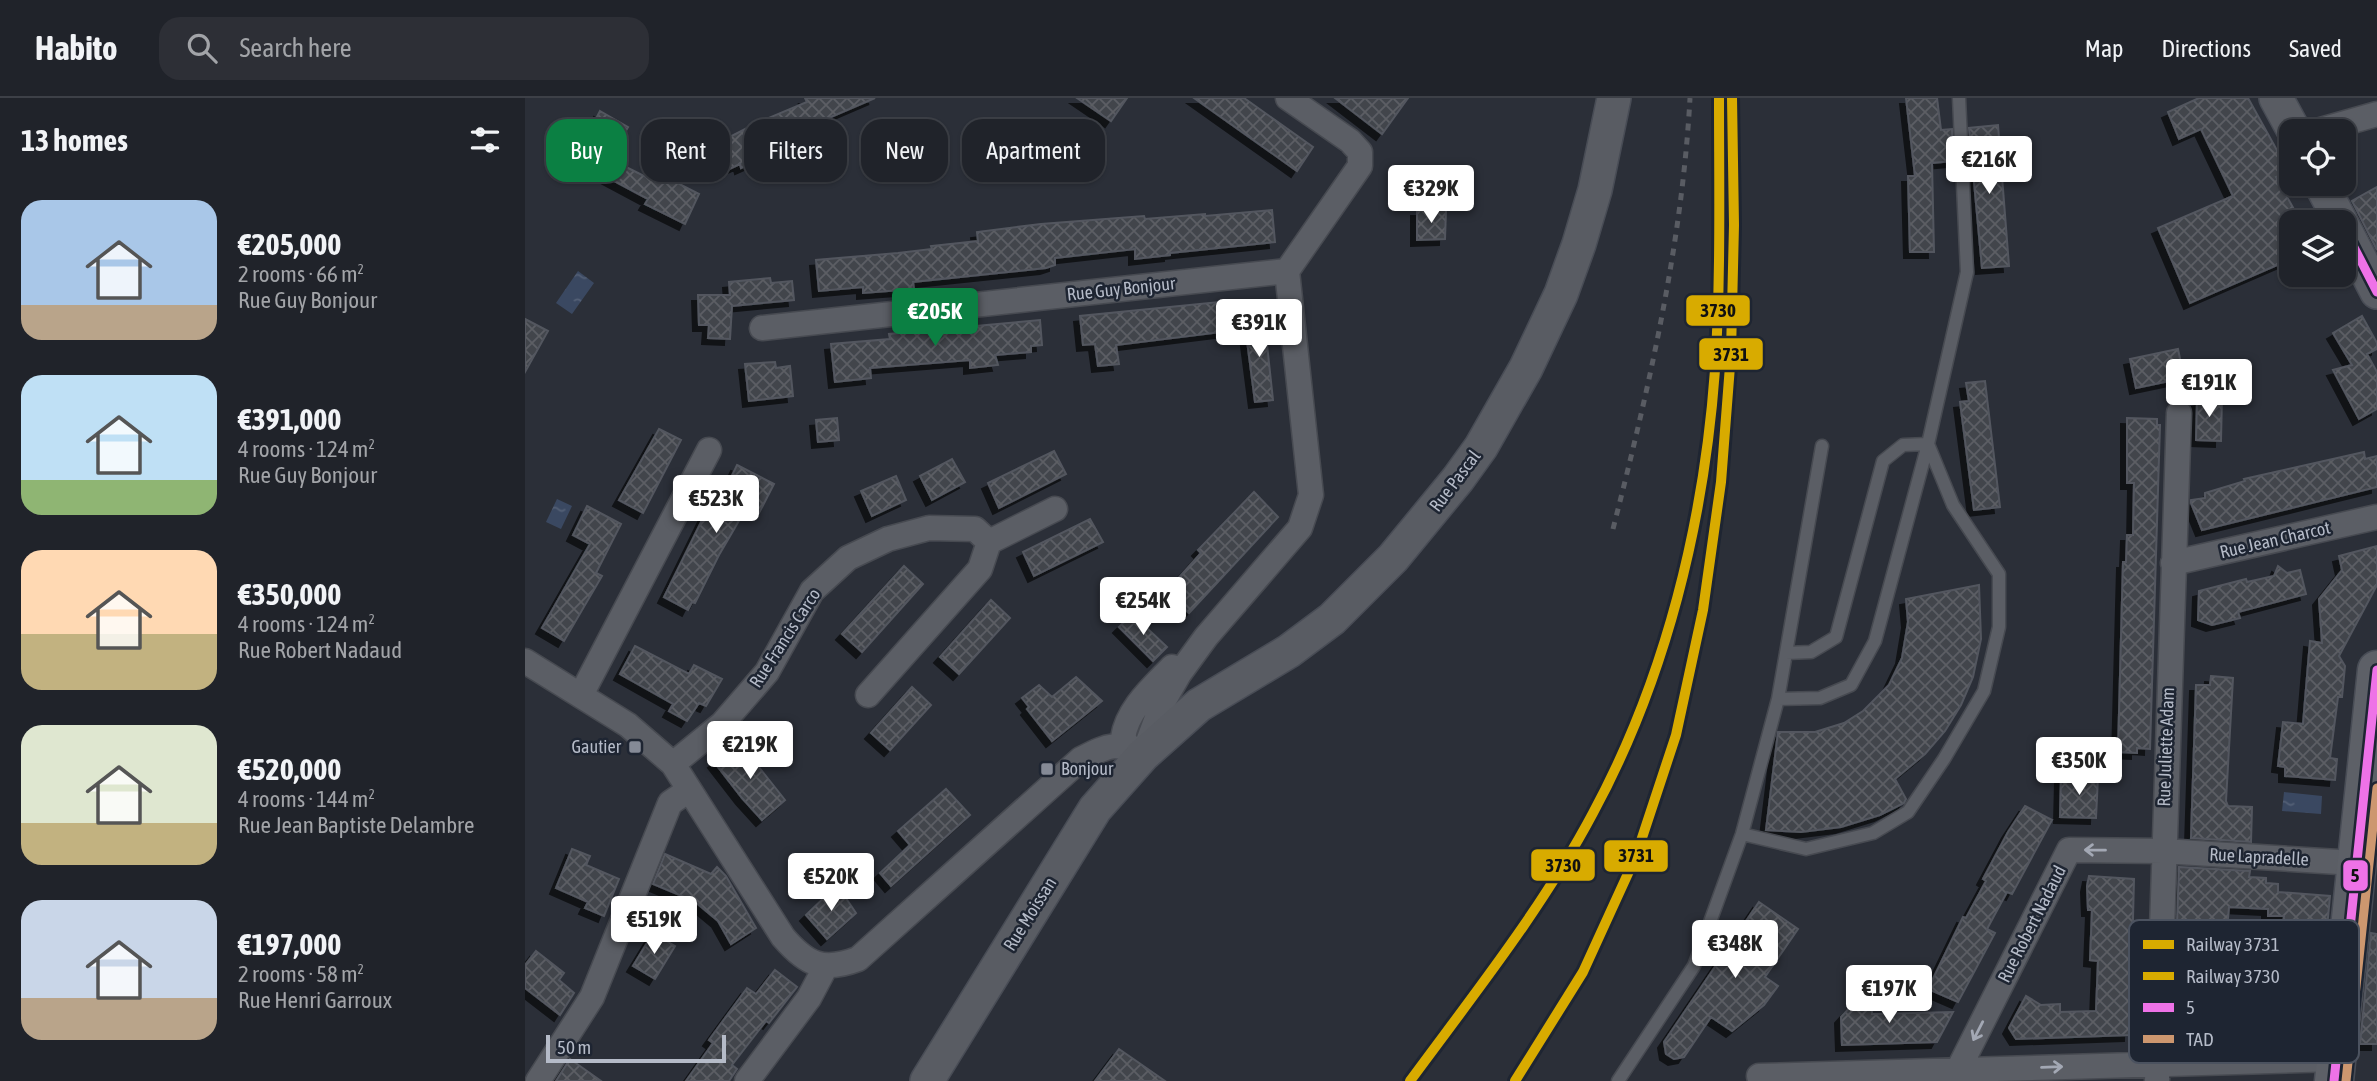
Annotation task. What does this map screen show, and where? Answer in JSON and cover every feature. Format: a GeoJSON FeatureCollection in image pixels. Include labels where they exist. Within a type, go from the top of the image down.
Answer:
{"type":"FeatureCollection","features":[{"type":"Feature","properties":{"kind":"main road","name":"Rue Pascal"},"geometry":{"type":"LineString","coordinates":[[1136,751],[1199,705],[1289,651],[1332,619],[1393,558],[1458,479],[1509,400],[1561,294],[1595,190],[1614,98]]}},
{"type":"Feature","properties":{"kind":"main road"},"geometry":{"type":"LineString","coordinates":[[2276,98],[2287,119]]}},
{"type":"Feature","properties":{"kind":"main road"},"geometry":{"type":"LineString","coordinates":[[2356,251],[2377,292]]}},
{"type":"Feature","properties":{"kind":"main road"},"geometry":{"type":"LineString","coordinates":[[2354,920],[2364,841],[2377,670]]}},
{"type":"Feature","properties":{"kind":"main road","name":"Rue Moissan"},"geometry":{"type":"LineString","coordinates":[[926,1081],[1095,808],[1136,751]]}},
{"type":"Feature","properties":{"kind":"street"},"geometry":{"type":"LineString","coordinates":[[525,661],[628,725],[673,764],[783,937],[797,953],[812,964],[826,966],[844,964],[858,958],[1081,759],[1108,746],[1136,751],[1163,702],[1206,637],[1300,528],[1311,495],[1287,271],[1360,166],[1360,152],[1350,141],[1288,98]]}},
{"type":"Feature","properties":{"kind":"street"},"geometry":{"type":"LineString","coordinates":[[2356,120],[2377,114]]}},
{"type":"Feature","properties":{"kind":"street","name":"Rue Guy Bonjour"},"geometry":{"type":"LineString","coordinates":[[762,328],[1287,271]]}},
{"type":"Feature","properties":{"kind":"street","name":"Rue Juliette Adam"},"geometry":{"type":"LineString","coordinates":[[2161,920],[2179,413]]}},
{"type":"Feature","properties":{"kind":"street"},"geometry":{"type":"LineString","coordinates":[[581,695],[709,450]]}},
{"type":"Feature","properties":{"kind":"street"},"geometry":{"type":"LineString","coordinates":[[868,695],[980,569],[989,542],[1055,509]]}},
{"type":"Feature","properties":{"kind":"street","name":"Rue Jean Charcot"},"geometry":{"type":"LineString","coordinates":[[2173,563],[2377,517]]}},
{"type":"Feature","properties":{"kind":"street","name":"Rue Francis Carco"},"geometry":{"type":"LineString","coordinates":[[673,764],[722,724],[767,673],[813,591],[848,558],[888,539],[929,528],[975,529],[989,542]]}},
{"type":"Feature","properties":{"kind":"street"},"geometry":{"type":"LineString","coordinates":[[538,1081],[592,998],[670,803],[689,790]]}},
{"type":"Feature","properties":{"kind":"street","name":"Rue Lapradelle"},"geometry":{"type":"LineString","coordinates":[[2163,851],[2364,841]]}},
{"type":"Feature","properties":{"kind":"street","name":"Rue Robert Nadaud"},"geometry":{"type":"LineString","coordinates":[[1956,1075],[2069,850],[2163,851]]}},
{"type":"Feature","properties":{"kind":"street"},"geometry":{"type":"LineString","coordinates":[[747,1081],[809,998],[826,966]]}},
{"type":"Feature","properties":{"kind":"street"},"geometry":{"type":"LineString","coordinates":[[1759,1076],[2335,1070]]}},
{"type":"Feature","properties":{"kind":"lane"},"geometry":{"type":"LineString","coordinates":[[1778,699],[1820,698],[1851,685],[1875,641],[1928,444],[1967,272],[1959,98]]}},
{"type":"Feature","properties":{"kind":"lane"},"geometry":{"type":"LineString","coordinates":[[1786,653],[1811,652],[1836,637],[1884,461],[1903,445],[1928,444]]}},
{"type":"Feature","properties":{"kind":"lane"},"geometry":{"type":"LineString","coordinates":[[1742,834],[1806,849],[1873,833],[1908,812],[1944,759],[1984,691],[1999,627],[1999,574],[1953,505],[1928,444]]}},
{"type":"Feature","properties":{"kind":"lane"},"geometry":{"type":"LineString","coordinates":[[1618,1081],[1694,967],[1742,834],[1778,699],[1822,446]]}},
{"type":"Feature","properties":{"kind":"water"},"geometry":{"type":"Polygon","coordinates":[[[578,271],[594,283],[572,314],[556,303],[578,271]]]}},
{"type":"Feature","properties":{"kind":"water"},"geometry":{"type":"Polygon","coordinates":[[[557,499],[572,506],[561,529],[546,522],[557,499]]]}},
{"type":"Feature","properties":{"kind":"water"},"geometry":{"type":"Polygon","coordinates":[[[2284,792],[2322,796],[2321,814],[2282,811],[2284,792]]]}},
{"type":"Feature","properties":{"kind":"building"},"geometry":{"type":"Polygon","coordinates":[[[805,98],[875,98],[826,119],[766,119],[807,102],[805,98]]]}},
{"type":"Feature","properties":{"kind":"building"},"geometry":{"type":"Polygon","coordinates":[[[1077,98],[1127,98],[1111,121],[1077,98]]]}},
{"type":"Feature","properties":{"kind":"building"},"geometry":{"type":"Polygon","coordinates":[[[1194,98],[1244,98],[1313,147],[1297,171],[1194,98]]]}},
{"type":"Feature","properties":{"kind":"building"},"geometry":{"type":"Polygon","coordinates":[[[1335,98],[1408,98],[1382,134],[1335,98]]]}},
{"type":"Feature","properties":{"kind":"building"},"geometry":{"type":"Polygon","coordinates":[[[1906,98],[1937,98],[1941,130],[1952,129],[1953,161],[1932,163],[1934,252],[1910,252],[1908,176],[1915,176],[1906,98]]]}},
{"type":"Feature","properties":{"kind":"building"},"geometry":{"type":"Polygon","coordinates":[[[2199,98],[2248,98],[2279,154],[2279,176],[2276,177],[2279,182],[2279,196],[2287,196],[2294,210],[2279,210],[2279,264],[2190,303],[2158,228],[2233,196],[2201,129],[2179,139],[2168,112],[2199,98]]]}},
{"type":"Feature","properties":{"kind":"building"},"geometry":{"type":"Polygon","coordinates":[[[600,111],[614,119],[596,119],[600,111]]]}},
{"type":"Feature","properties":{"kind":"building"},"geometry":{"type":"Polygon","coordinates":[[[1998,125],[2009,266],[1982,268],[1969,128],[1998,125]]]}},
{"type":"Feature","properties":{"kind":"building"},"geometry":{"type":"Polygon","coordinates":[[[744,130],[744,167],[741,168],[740,164],[730,169],[730,137],[744,130]]]}},
{"type":"Feature","properties":{"kind":"building"},"geometry":{"type":"Polygon","coordinates":[[[627,168],[641,174],[641,182],[676,182],[699,194],[685,224],[645,204],[648,199],[616,182],[627,182],[627,168]]]}},
{"type":"Feature","properties":{"kind":"building"},"geometry":{"type":"Polygon","coordinates":[[[2377,187],[2377,250],[2352,201],[2377,187]]]}},
{"type":"Feature","properties":{"kind":"building"},"geometry":{"type":"Polygon","coordinates":[[[1272,210],[1275,242],[1135,259],[1135,249],[1055,258],[1055,265],[1046,268],[913,282],[914,289],[863,293],[863,287],[819,291],[816,260],[932,249],[931,246],[978,241],[977,232],[1041,224],[1272,210]]]}},
{"type":"Feature","properties":{"kind":"building"},"geometry":{"type":"Polygon","coordinates":[[[1417,210],[1446,210],[1445,239],[1417,240],[1417,210]]]}},
{"type":"Feature","properties":{"kind":"building"},"geometry":{"type":"Polygon","coordinates":[[[770,278],[771,283],[792,281],[794,300],[732,306],[730,339],[708,338],[709,325],[699,325],[698,295],[730,295],[729,282],[770,278]]]}},
{"type":"Feature","properties":{"kind":"building"},"geometry":{"type":"Polygon","coordinates":[[[1219,302],[1222,332],[1116,345],[1119,364],[1098,366],[1095,344],[1083,345],[1080,316],[1219,302]]]}},
{"type":"Feature","properties":{"kind":"building"},"geometry":{"type":"Polygon","coordinates":[[[1243,310],[1265,326],[1273,400],[1255,402],[1243,310]]]}},
{"type":"Feature","properties":{"kind":"building"},"geometry":{"type":"Polygon","coordinates":[[[2362,316],[2377,343],[2377,349],[2367,354],[2377,372],[2377,409],[2359,419],[2333,370],[2352,365],[2333,333],[2362,316]]]}},
{"type":"Feature","properties":{"kind":"building"},"geometry":{"type":"Polygon","coordinates":[[[525,319],[548,331],[525,372],[525,319]]]}},
{"type":"Feature","properties":{"kind":"building"},"geometry":{"type":"Polygon","coordinates":[[[1040,320],[1042,345],[1031,346],[1031,352],[995,355],[998,365],[970,368],[970,360],[870,368],[871,378],[835,382],[831,344],[890,339],[889,334],[1040,320]]]}},
{"type":"Feature","properties":{"kind":"building"},"geometry":{"type":"Polygon","coordinates":[[[2178,349],[2184,378],[2136,388],[2130,359],[2178,349]]]}},
{"type":"Feature","properties":{"kind":"building"},"geometry":{"type":"Polygon","coordinates":[[[775,362],[776,368],[790,366],[793,396],[749,401],[745,364],[775,362]]]}},
{"type":"Feature","properties":{"kind":"building"},"geometry":{"type":"Polygon","coordinates":[[[1985,381],[2000,507],[1974,510],[1960,402],[1969,401],[1966,383],[1985,381]]]}},
{"type":"Feature","properties":{"kind":"building"},"geometry":{"type":"Polygon","coordinates":[[[2222,395],[2221,441],[2196,440],[2197,401],[2222,395]]]}},
{"type":"Feature","properties":{"kind":"building"},"geometry":{"type":"Polygon","coordinates":[[[837,418],[839,440],[818,442],[816,420],[837,418]]]}},
{"type":"Feature","properties":{"kind":"building"},"geometry":{"type":"Polygon","coordinates":[[[2127,418],[2157,419],[2157,425],[2160,425],[2150,749],[2137,748],[2137,753],[2118,752],[2123,562],[2126,562],[2127,535],[2133,535],[2134,483],[2127,483],[2127,418]]]}},
{"type":"Feature","properties":{"kind":"building"},"geometry":{"type":"Polygon","coordinates":[[[659,429],[681,440],[643,513],[619,500],[659,429]]]}},
{"type":"Feature","properties":{"kind":"building"},"geometry":{"type":"Polygon","coordinates":[[[1054,451],[1066,474],[999,508],[988,483],[1054,451]]]}},
{"type":"Feature","properties":{"kind":"building"},"geometry":{"type":"Polygon","coordinates":[[[2364,452],[2365,459],[2377,456],[2377,487],[2202,530],[2191,503],[2191,500],[2205,498],[2205,493],[2245,481],[2244,479],[2364,452]]]}},
{"type":"Feature","properties":{"kind":"building"},"geometry":{"type":"Polygon","coordinates":[[[952,459],[965,482],[932,500],[920,476],[952,459]]]}},
{"type":"Feature","properties":{"kind":"building"},"geometry":{"type":"Polygon","coordinates":[[[737,465],[774,484],[759,513],[747,507],[695,603],[692,602],[688,610],[664,597],[706,512],[713,515],[737,465]]]}},
{"type":"Feature","properties":{"kind":"building"},"geometry":{"type":"Polygon","coordinates":[[[896,476],[906,500],[872,516],[861,491],[896,476]]]}},
{"type":"Feature","properties":{"kind":"building"},"geometry":{"type":"Polygon","coordinates":[[[1254,492],[1278,517],[1189,613],[1166,592],[1201,553],[1198,550],[1254,492]]]}},
{"type":"Feature","properties":{"kind":"building"},"geometry":{"type":"Polygon","coordinates":[[[587,506],[621,524],[596,573],[602,576],[564,641],[542,628],[590,544],[573,535],[587,506]]]}},
{"type":"Feature","properties":{"kind":"building"},"geometry":{"type":"Polygon","coordinates":[[[1090,519],[1103,542],[1034,576],[1023,552],[1090,519]]]}},
{"type":"Feature","properties":{"kind":"building"},"geometry":{"type":"Polygon","coordinates":[[[2377,546],[2377,585],[2339,656],[2345,666],[2330,758],[2337,759],[2335,780],[2285,776],[2285,767],[2278,766],[2283,722],[2303,724],[2310,641],[2322,643],[2319,599],[2342,570],[2339,556],[2377,546]]]}},
{"type":"Feature","properties":{"kind":"building"},"geometry":{"type":"Polygon","coordinates":[[[904,566],[923,584],[862,652],[842,634],[904,566]]]}},
{"type":"Feature","properties":{"kind":"building"},"geometry":{"type":"Polygon","coordinates":[[[2278,566],[2287,573],[2300,570],[2306,594],[2238,612],[2240,618],[2212,625],[2198,620],[2199,591],[2246,579],[2247,582],[2274,576],[2278,566]]]}},
{"type":"Feature","properties":{"kind":"building"},"geometry":{"type":"Polygon","coordinates":[[[1979,585],[1981,639],[1973,677],[1961,705],[1945,731],[1925,754],[1895,779],[1906,799],[1904,803],[1880,815],[1841,827],[1801,832],[1766,830],[1778,732],[1815,732],[1844,723],[1863,711],[1889,685],[1902,658],[1908,622],[1906,599],[1979,585]]]}},
{"type":"Feature","properties":{"kind":"building"},"geometry":{"type":"Polygon","coordinates":[[[991,600],[1010,618],[959,674],[940,657],[991,600]]]}},
{"type":"Feature","properties":{"kind":"building"},"geometry":{"type":"Polygon","coordinates":[[[1132,614],[1167,647],[1153,661],[1119,627],[1132,614]]]}},
{"type":"Feature","properties":{"kind":"building"},"geometry":{"type":"Polygon","coordinates":[[[635,646],[689,674],[694,665],[722,679],[706,706],[699,703],[687,721],[669,711],[673,704],[620,674],[635,646]]]}},
{"type":"Feature","properties":{"kind":"building"},"geometry":{"type":"Polygon","coordinates":[[[2211,676],[2233,678],[2226,801],[2228,806],[2252,807],[2251,842],[2191,838],[2196,685],[2210,685],[2211,676]]]}},
{"type":"Feature","properties":{"kind":"building"},"geometry":{"type":"Polygon","coordinates":[[[1076,677],[1102,701],[1052,741],[1027,709],[1029,707],[1022,698],[1039,685],[1052,697],[1076,677]]]}},
{"type":"Feature","properties":{"kind":"building"},"geometry":{"type":"Polygon","coordinates":[[[912,687],[931,705],[890,750],[871,733],[912,687]]]}},
{"type":"Feature","properties":{"kind":"building"},"geometry":{"type":"Polygon","coordinates":[[[739,742],[785,800],[762,820],[714,762],[739,742]]]}},
{"type":"Feature","properties":{"kind":"building"},"geometry":{"type":"Polygon","coordinates":[[[2061,776],[2098,777],[2096,818],[2060,817],[2061,776]]]}},
{"type":"Feature","properties":{"kind":"building"},"geometry":{"type":"Polygon","coordinates":[[[946,789],[970,815],[891,886],[880,873],[910,845],[898,831],[946,789]]]}},
{"type":"Feature","properties":{"kind":"building"},"geometry":{"type":"Polygon","coordinates":[[[2025,806],[2052,820],[2012,894],[2007,892],[1987,929],[1995,933],[1958,1002],[1928,989],[1963,917],[1966,918],[1986,881],[1983,879],[2025,806]]]}},
{"type":"Feature","properties":{"kind":"building"},"geometry":{"type":"Polygon","coordinates":[[[572,849],[590,856],[586,865],[619,879],[604,916],[585,908],[588,902],[556,888],[572,849]]]}},
{"type":"Feature","properties":{"kind":"building"},"geometry":{"type":"Polygon","coordinates":[[[665,854],[711,874],[717,867],[726,876],[756,928],[731,944],[718,921],[694,901],[653,884],[665,854]]]}},
{"type":"Feature","properties":{"kind":"building"},"geometry":{"type":"Polygon","coordinates":[[[2179,867],[2250,871],[2249,877],[2266,878],[2266,883],[2278,884],[2278,892],[2330,896],[2328,920],[2284,920],[2284,916],[2268,916],[2268,909],[2229,907],[2228,920],[2177,920],[2179,867]]]}},
{"type":"Feature","properties":{"kind":"building"},"geometry":{"type":"Polygon","coordinates":[[[2089,876],[2134,879],[2133,920],[2129,920],[2129,1035],[2016,1039],[2009,1028],[2026,996],[2041,1005],[2060,1004],[2060,1012],[2096,1011],[2098,961],[2090,960],[2092,910],[2088,910],[2089,876]]]}},
{"type":"Feature","properties":{"kind":"building"},"geometry":{"type":"Polygon","coordinates":[[[837,885],[856,913],[827,939],[806,915],[837,885]]]}},
{"type":"Feature","properties":{"kind":"building"},"geometry":{"type":"Polygon","coordinates":[[[1759,902],[1798,929],[1765,977],[1778,986],[1764,1005],[1732,1031],[1711,1017],[1684,1057],[1674,1059],[1666,1054],[1664,1042],[1759,902]]]}},
{"type":"Feature","properties":{"kind":"building"},"geometry":{"type":"Polygon","coordinates":[[[653,933],[675,946],[655,979],[633,966],[653,933]]]}},
{"type":"Feature","properties":{"kind":"building"},"geometry":{"type":"Polygon","coordinates":[[[2371,933],[2377,934],[2377,1044],[2360,1044],[2371,933]]]}},
{"type":"Feature","properties":{"kind":"building"},"geometry":{"type":"Polygon","coordinates":[[[536,951],[564,973],[559,980],[574,993],[560,1015],[525,988],[525,965],[536,951]]]}},
{"type":"Feature","properties":{"kind":"building"},"geometry":{"type":"Polygon","coordinates":[[[775,970],[797,987],[732,1065],[737,1069],[729,1081],[686,1081],[713,1043],[709,1040],[747,988],[756,994],[775,970]]]}},
{"type":"Feature","properties":{"kind":"building"},"geometry":{"type":"Polygon","coordinates":[[[1871,984],[1872,1014],[1953,1012],[1937,1042],[1842,1045],[1841,1017],[1871,984]]]}},
{"type":"Feature","properties":{"kind":"building"},"geometry":{"type":"Polygon","coordinates":[[[1119,1049],[1165,1081],[1095,1081],[1119,1049]]]}},
{"type":"Feature","properties":{"kind":"building"},"geometry":{"type":"Polygon","coordinates":[[[570,1059],[601,1081],[556,1081],[570,1059]]]}},
{"type":"Feature","properties":{"kind":"railway"},"geometry":{"type":"LineString","coordinates":[[1613,529],[1651,369],[1672,261],[1690,98]]}},
{"type":"Feature","properties":{"kind":"rail line","name":"3730"},"geometry":{"type":"LineString","coordinates":[[1410,1081],[1506,950],[1573,849],[1619,761],[1661,654],[1691,541],[1710,427],[1718,302],[1719,98]]}},
{"type":"Feature","properties":{"kind":"rail line","name":"3731"},"geometry":{"type":"LineString","coordinates":[[1515,1081],[1583,972],[1636,856],[1676,735],[1703,610],[1721,482],[1731,353],[1734,225],[1732,98]]}},
{"type":"Feature","properties":{"kind":"transit line","name":"5"},"geometry":{"type":"LineString","coordinates":[[2356,251],[2377,292]]}},
{"type":"Feature","properties":{"kind":"transit line","name":"5"},"geometry":{"type":"LineString","coordinates":[[2351,920],[2377,670]]}},
{"type":"Feature","properties":{"kind":"transit line","name":"TAD"},"geometry":{"type":"LineString","coordinates":[[2359,958],[2377,788]]}},
{"type":"Feature","properties":{"kind":"transit line","name":"5"},"geometry":{"type":"LineString","coordinates":[[2334,1081],[2336,1063]]}},
{"type":"Feature","properties":{"kind":"transit line","name":"TAD"},"geometry":{"type":"LineString","coordinates":[[2346,1081],[2348,1063]]}},
{"type":"Feature","properties":{"kind":"place","name":"Gautier"},"geometry":{"type":"Point","coordinates":[635,747]}},
{"type":"Feature","properties":{"kind":"place","name":"Bonjour"},"geometry":{"type":"Point","coordinates":[1047,769]}}]}
